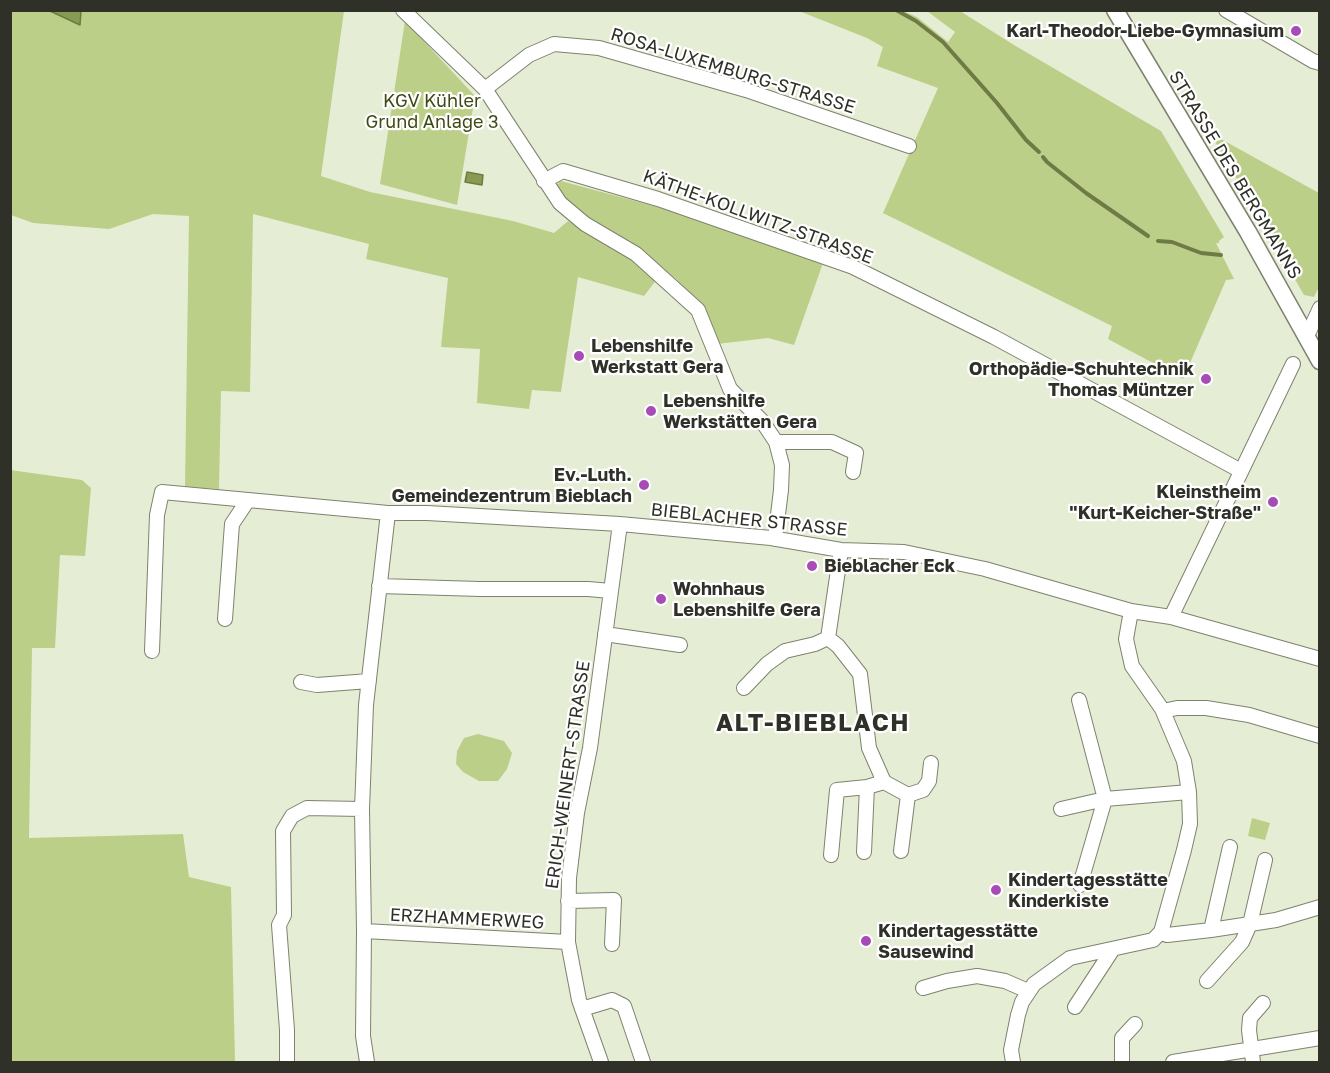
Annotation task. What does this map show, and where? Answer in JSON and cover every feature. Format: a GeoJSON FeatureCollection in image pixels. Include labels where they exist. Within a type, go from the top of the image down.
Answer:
{"type":"FeatureCollection","features":[{"type":"Feature","properties":{"kind":"main road","name":"STRASSE DES BERGMANNS"},"geometry":{"type":"LineString","coordinates":[[1115,10],[1248,232],[1320,361]]}},
{"type":"Feature","properties":{"kind":"street"},"geometry":{"type":"LineString","coordinates":[[1226,10],[1312,61],[1320,63]]}},
{"type":"Feature","properties":{"kind":"street"},"geometry":{"type":"LineString","coordinates":[[410,14],[485,89],[560,203],[585,224],[636,254],[698,310],[730,389],[762,421],[776,442],[782,465],[774,538]]}},
{"type":"Feature","properties":{"kind":"street","name":"ROSA-LUXEMBURG-STRASSE"},"geometry":{"type":"LineString","coordinates":[[485,89],[529,55],[554,44],[599,48],[746,90],[909,146]]}},
{"type":"Feature","properties":{"kind":"street","name":"KÄTHE-KOLLWITZ-STRASSE"},"geometry":{"type":"LineString","coordinates":[[544,181],[563,171],[658,199],[853,267],[994,337],[1241,471]]}},
{"type":"Feature","properties":{"kind":"street"},"geometry":{"type":"LineString","coordinates":[[1307,336],[1320,308]]}},
{"type":"Feature","properties":{"kind":"street"},"geometry":{"type":"LineString","coordinates":[[1171,617],[1293,364]]}},
{"type":"Feature","properties":{"kind":"street"},"geometry":{"type":"LineString","coordinates":[[776,442],[832,442],[856,453],[853,472]]}},
{"type":"Feature","properties":{"kind":"street","name":"BIEBLACHER STRASSE"},"geometry":{"type":"LineString","coordinates":[[152,651],[157,515],[162,492],[388,513],[427,513],[620,524],[774,538],[841,550],[904,552],[985,569],[1131,611],[1171,617],[1320,659]]}},
{"type":"Feature","properties":{"kind":"street"},"geometry":{"type":"LineString","coordinates":[[225,619],[232,524],[248,500]]}},
{"type":"Feature","properties":{"kind":"street"},"geometry":{"type":"LineString","coordinates":[[367,1062],[363,1036],[362,809],[369,681],[388,513]]}},
{"type":"Feature","properties":{"kind":"street","name":"ERICH-WEINERT-STRASSE"},"geometry":{"type":"LineString","coordinates":[[601,1062],[582,1009],[568,942],[568,900],[577,813],[590,748],[620,524]]}},
{"type":"Feature","properties":{"kind":"street"},"geometry":{"type":"LineString","coordinates":[[828,638],[841,550]]}},
{"type":"Feature","properties":{"kind":"street"},"geometry":{"type":"LineString","coordinates":[[379,586],[611,591]]}},
{"type":"Feature","properties":{"kind":"street"},"geometry":{"type":"LineString","coordinates":[[1013,1062],[1011,1050],[1016,1024],[1022,1002],[1034,984],[1070,958],[1154,940],[1161,932],[1190,824],[1189,792],[1184,761],[1163,711],[1132,666],[1126,639],[1131,611]]}},
{"type":"Feature","properties":{"kind":"street"},"geometry":{"type":"LineString","coordinates":[[605,634],[680,645]]}},
{"type":"Feature","properties":{"kind":"street"},"geometry":{"type":"LineString","coordinates":[[744,688],[767,664],[785,651],[815,645],[828,638]]}},
{"type":"Feature","properties":{"kind":"street"},"geometry":{"type":"LineString","coordinates":[[828,638],[838,646],[860,674],[869,748],[884,782],[908,795],[923,790],[929,781],[931,764]]}},
{"type":"Feature","properties":{"kind":"street"},"geometry":{"type":"LineString","coordinates":[[301,682],[317,685],[369,681]]}},
{"type":"Feature","properties":{"kind":"street"},"geometry":{"type":"LineString","coordinates":[[1079,700],[1105,799],[1080,885]]}},
{"type":"Feature","properties":{"kind":"street"},"geometry":{"type":"LineString","coordinates":[[1163,711],[1177,708],[1206,708],[1248,715],[1320,736]]}},
{"type":"Feature","properties":{"kind":"street"},"geometry":{"type":"LineString","coordinates":[[831,855],[837,790],[867,787],[884,782]]}},
{"type":"Feature","properties":{"kind":"street"},"geometry":{"type":"LineString","coordinates":[[864,852],[867,787]]}},
{"type":"Feature","properties":{"kind":"street"},"geometry":{"type":"LineString","coordinates":[[1061,808],[1105,799],[1189,792]]}},
{"type":"Feature","properties":{"kind":"street"},"geometry":{"type":"LineString","coordinates":[[901,851],[908,795]]}},
{"type":"Feature","properties":{"kind":"street"},"geometry":{"type":"LineString","coordinates":[[286,1062],[287,1030],[279,925],[284,915],[283,831],[292,816],[307,808],[362,809]]}},
{"type":"Feature","properties":{"kind":"street"},"geometry":{"type":"LineString","coordinates":[[1211,930],[1230,847]]}},
{"type":"Feature","properties":{"kind":"street"},"geometry":{"type":"LineString","coordinates":[[1207,981],[1242,942],[1250,924],[1265,860]]}},
{"type":"Feature","properties":{"kind":"street"},"geometry":{"type":"LineString","coordinates":[[568,900],[614,900],[612,944]]}},
{"type":"Feature","properties":{"kind":"street"},"geometry":{"type":"LineString","coordinates":[[1161,932],[1167,935],[1276,920],[1320,907]]}},
{"type":"Feature","properties":{"kind":"street","name":"ERZHAMMERWEG"},"geometry":{"type":"LineString","coordinates":[[364,931],[568,942]]}},
{"type":"Feature","properties":{"kind":"street"},"geometry":{"type":"LineString","coordinates":[[1075,1007],[1113,949]]}},
{"type":"Feature","properties":{"kind":"street"},"geometry":{"type":"LineString","coordinates":[[923,988],[977,976],[1005,981],[1028,991]]}},
{"type":"Feature","properties":{"kind":"street"},"geometry":{"type":"LineString","coordinates":[[582,1009],[612,1000],[624,1006],[643,1062]]}},
{"type":"Feature","properties":{"kind":"street"},"geometry":{"type":"LineString","coordinates":[[1252,1057],[1250,1018],[1263,1003]]}},
{"type":"Feature","properties":{"kind":"street"},"geometry":{"type":"LineString","coordinates":[[1122,1062],[1122,1038],[1135,1024]]}},
{"type":"Feature","properties":{"kind":"street"},"geometry":{"type":"LineString","coordinates":[[1173,1062],[1252,1057],[1320,1038]]}},
{"type":"Feature","properties":{"kind":"green space"},"geometry":{"type":"Polygon","coordinates":[[[10,11],[344,11],[321,176],[370,192],[513,221],[554,233],[568,221],[633,257],[657,279],[644,296],[578,277],[561,392],[532,390],[529,409],[477,403],[480,349],[441,347],[448,278],[366,259],[369,244],[253,214],[250,392],[221,391],[219,489],[185,487],[189,216],[153,214],[109,229],[33,223],[11,215],[10,11]]]}},
{"type":"Feature","properties":{"kind":"green space"},"geometry":{"type":"Polygon","coordinates":[[[799,11],[903,11],[917,17],[948,42],[955,32],[927,11],[960,11],[1161,131],[1224,237],[1216,243],[1234,279],[1226,280],[1183,379],[1108,339],[1112,326],[883,213],[938,88],[877,66],[883,47],[867,38],[799,11]]]}},
{"type":"Feature","properties":{"kind":"green space","name":"KGV Kühler Grund Anlage 3"},"geometry":{"type":"Polygon","coordinates":[[[405,21],[475,96],[457,205],[380,184],[405,21]]]}},
{"type":"Feature","properties":{"kind":"green space"},"geometry":{"type":"Polygon","coordinates":[[[1210,133],[1319,193],[1319,287],[1314,297],[1304,295],[1210,133]]]}},
{"type":"Feature","properties":{"kind":"green space"},"geometry":{"type":"Polygon","coordinates":[[[561,181],[665,209],[823,263],[794,345],[768,338],[717,344],[703,306],[675,278],[647,256],[594,223],[559,195],[556,185],[561,181]]]}},
{"type":"Feature","properties":{"kind":"green space"},"geometry":{"type":"Polygon","coordinates":[[[10,470],[82,480],[91,488],[85,556],[60,555],[55,648],[32,648],[29,838],[183,834],[189,877],[231,887],[235,1062],[11,1062],[10,470]]]}},
{"type":"Feature","properties":{"kind":"green space"},"geometry":{"type":"Polygon","coordinates":[[[478,734],[504,741],[512,753],[507,769],[498,781],[479,781],[463,772],[456,764],[457,751],[464,738],[478,734]]]}},
{"type":"Feature","properties":{"kind":"green space"},"geometry":{"type":"Polygon","coordinates":[[[1252,818],[1270,823],[1265,840],[1248,836],[1252,818]]]}},
{"type":"Feature","properties":{"kind":"shaded area"},"geometry":{"type":"Polygon","coordinates":[[[50,11],[81,11],[80,25],[50,11]]]}},
{"type":"Feature","properties":{"kind":"shaded area"},"geometry":{"type":"Polygon","coordinates":[[[467,172],[483,175],[482,185],[465,182],[467,172]]]}},
{"type":"Feature","properties":{"kind":"waterway"},"geometry":{"type":"LineString","coordinates":[[896,10],[916,21],[943,42],[1026,140],[1039,152]]}},
{"type":"Feature","properties":{"kind":"waterway"},"geometry":{"type":"LineString","coordinates":[[1043,157],[1086,193],[1148,236]]}},
{"type":"Feature","properties":{"kind":"waterway"},"geometry":{"type":"LineString","coordinates":[[1158,241],[1172,242],[1201,253],[1221,255]]}},
{"type":"Feature","properties":{"kind":"place","name":"Karl-Theodor-Liebe-Gymnasium"},"geometry":{"type":"Point","coordinates":[1296,31]}},
{"type":"Feature","properties":{"kind":"place","name":"Lebenshilfe Werkstatt Gera"},"geometry":{"type":"Point","coordinates":[579,356]}},
{"type":"Feature","properties":{"kind":"place","name":"Orthopädie-Schuhtechnik Thomas Müntzer"},"geometry":{"type":"Point","coordinates":[1206,379]}},
{"type":"Feature","properties":{"kind":"place","name":"Lebenshilfe Werkstätten Gera"},"geometry":{"type":"Point","coordinates":[651,411]}},
{"type":"Feature","properties":{"kind":"place","name":"Ev.-Luth. Gemeindezentrum Bieblach"},"geometry":{"type":"Point","coordinates":[644,485]}},
{"type":"Feature","properties":{"kind":"place","name":"Kleinstheim \"Kurt-Keicher-Straße\""},"geometry":{"type":"Point","coordinates":[1273,502]}},
{"type":"Feature","properties":{"kind":"place","name":"Bieblacher Eck"},"geometry":{"type":"Point","coordinates":[812,566]}},
{"type":"Feature","properties":{"kind":"place","name":"Wohnhaus Lebenshilfe Gera"},"geometry":{"type":"Point","coordinates":[661,599]}},
{"type":"Feature","properties":{"kind":"place","name":"Kindertagesstätte Kinderkiste"},"geometry":{"type":"Point","coordinates":[996,890]}},
{"type":"Feature","properties":{"kind":"place","name":"Kindertagesstätte Sausewind"},"geometry":{"type":"Point","coordinates":[866,941]}},
{"type":"Feature","properties":{"kind":"district","name":"ALT-BIEBLACH"},"geometry":{"type":"Point","coordinates":[813,723]}}]}
